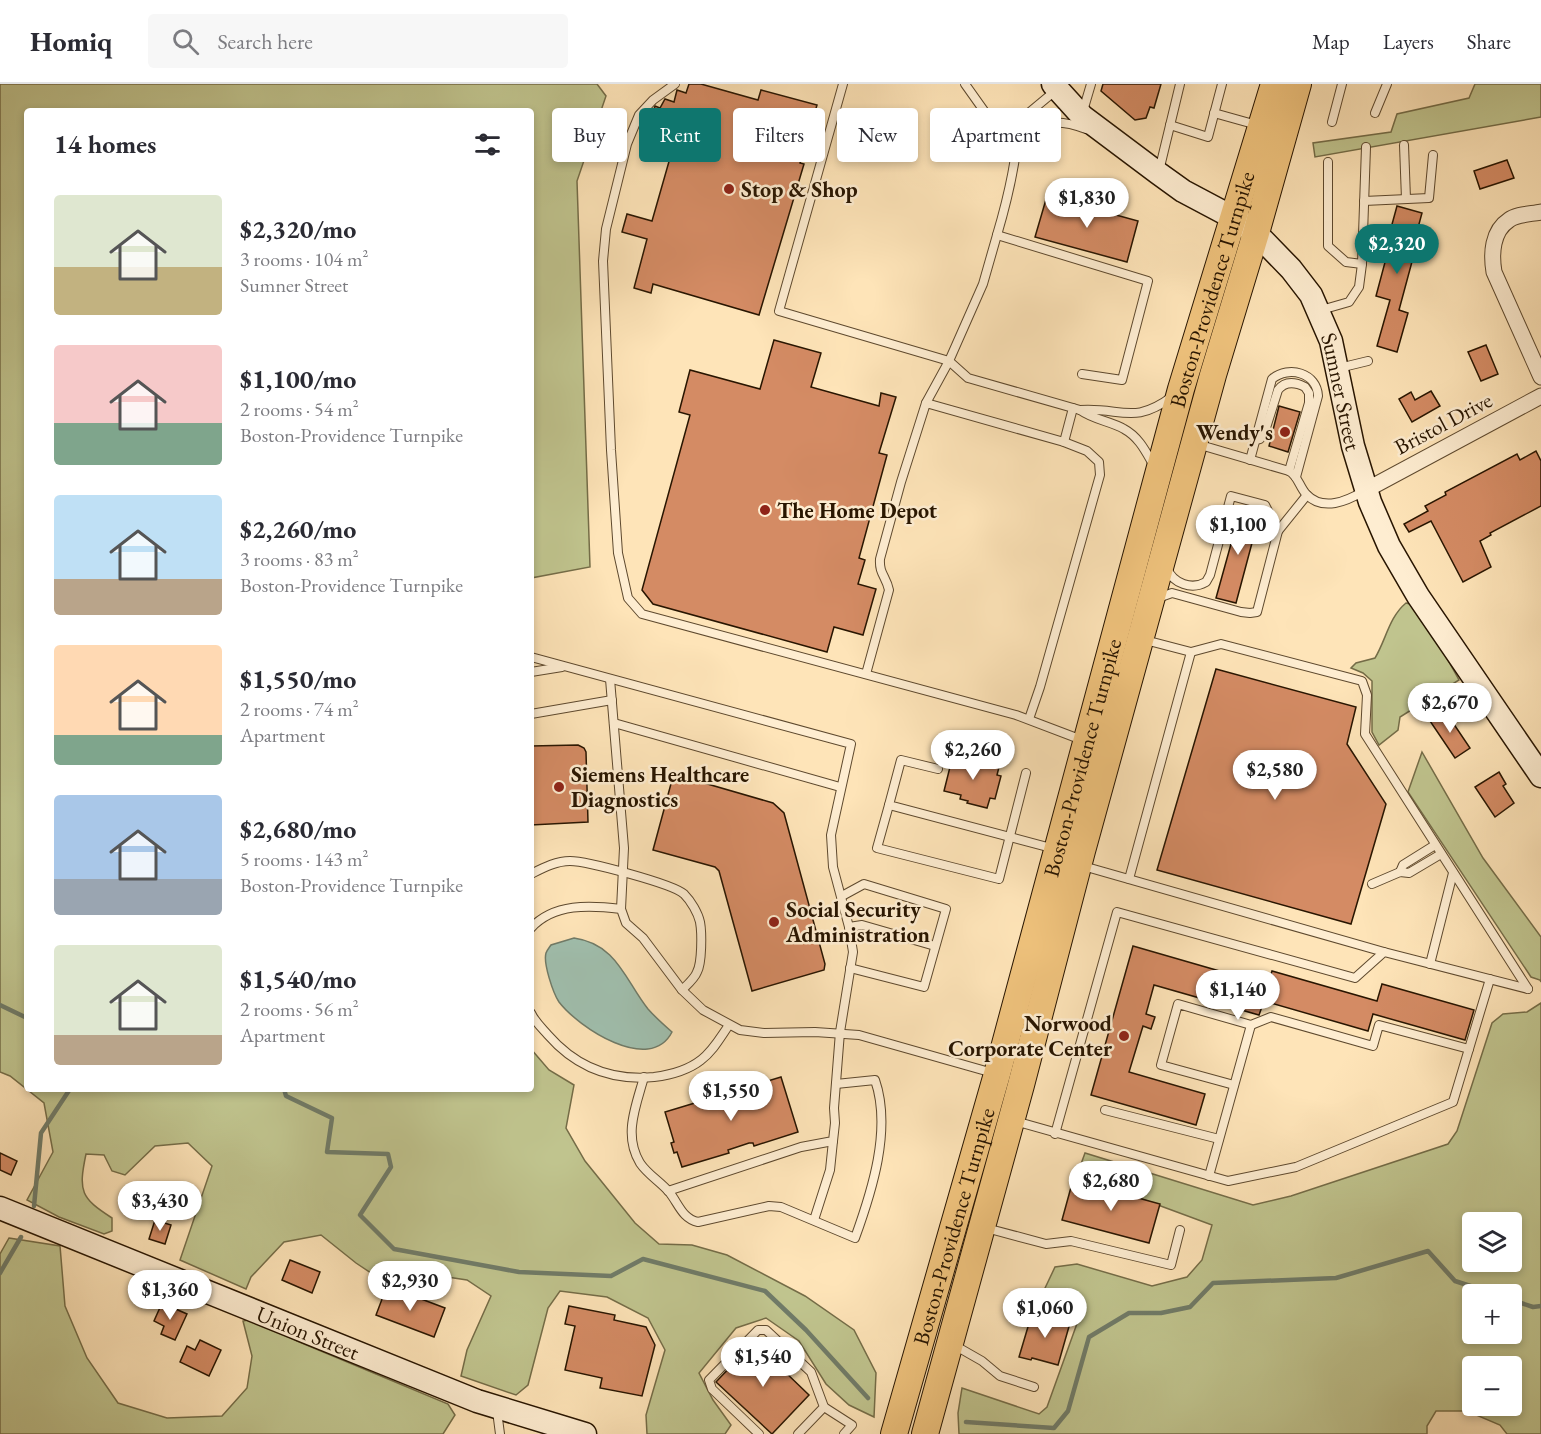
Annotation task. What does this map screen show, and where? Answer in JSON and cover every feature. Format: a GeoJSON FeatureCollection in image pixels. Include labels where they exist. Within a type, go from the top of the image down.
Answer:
{"type":"FeatureCollection","features":[{"type":"Feature","properties":{"kind":"main road","name":"Boston-Providence Turnpike"},"geometry":{"type":"LineString","coordinates":[[894,1434],[997,1074],[1181,389],[1274,84]]}},
{"type":"Feature","properties":{"kind":"main road","name":"Boston-Providence Turnpike"},"geometry":{"type":"LineString","coordinates":[[925,1434],[1078,864],[1214,375],[1298,84]]}},
{"type":"Feature","properties":{"kind":"main road","name":"Sumner Street"},"geometry":{"type":"LineString","coordinates":[[1055,86],[1082,116],[1158,173],[1256,233],[1291,269],[1311,295],[1331,340],[1353,446],[1366,490],[1389,546],[1413,588],[1541,776]]}},
{"type":"Feature","properties":{"kind":"main road","name":"Union Street"},"geometry":{"type":"LineString","coordinates":[[0,1208],[477,1401],[585,1434]]}},
{"type":"Feature","properties":{"kind":"street"},"geometry":{"type":"LineString","coordinates":[[1541,212],[1509,219],[1497,233],[1492,258],[1494,272],[1541,377]]}},
{"type":"Feature","properties":{"kind":"street","name":"Bristol Drive"},"geometry":{"type":"LineString","coordinates":[[1366,490],[1541,396]]}},
{"type":"Feature","properties":{"kind":"lane"},"geometry":{"type":"LineString","coordinates":[[675,84],[653,100],[639,115],[627,144],[605,240],[603,261],[618,553],[628,598],[642,614],[1029,719],[1086,741]]}},
{"type":"Feature","properties":{"kind":"lane"},"geometry":{"type":"LineString","coordinates":[[843,84],[779,311],[949,362],[968,378],[1077,409],[1139,414],[1160,406],[1181,389]]}},
{"type":"Feature","properties":{"kind":"lane"},"geometry":{"type":"LineString","coordinates":[[965,84],[982,108]]}},
{"type":"Feature","properties":{"kind":"lane"},"geometry":{"type":"LineString","coordinates":[[1082,116],[1091,84]]}},
{"type":"Feature","properties":{"kind":"lane"},"geometry":{"type":"LineString","coordinates":[[1158,173],[1180,84]]}},
{"type":"Feature","properties":{"kind":"lane"},"geometry":{"type":"LineString","coordinates":[[1170,125],[1208,137],[1222,84]]}},
{"type":"Feature","properties":{"kind":"lane"},"geometry":{"type":"LineString","coordinates":[[1332,122],[1341,84]]}},
{"type":"Feature","properties":{"kind":"lane"},"geometry":{"type":"LineString","coordinates":[[1376,113],[1387,84]]}},
{"type":"Feature","properties":{"kind":"lane"},"geometry":{"type":"LineString","coordinates":[[1032,108],[1055,86]]}},
{"type":"Feature","properties":{"kind":"lane"},"geometry":{"type":"LineString","coordinates":[[1214,113],[1261,126]]}},
{"type":"Feature","properties":{"kind":"lane"},"geometry":{"type":"LineString","coordinates":[[1061,124],[1078,126],[1112,139]]}},
{"type":"Feature","properties":{"kind":"lane"},"geometry":{"type":"LineString","coordinates":[[1404,145],[1406,199]]}},
{"type":"Feature","properties":{"kind":"lane"},"geometry":{"type":"LineString","coordinates":[[1319,310],[1349,302],[1359,287],[1362,264],[1366,147]]}},
{"type":"Feature","properties":{"kind":"lane"},"geometry":{"type":"LineString","coordinates":[[1364,201],[1429,198],[1433,155]]}},
{"type":"Feature","properties":{"kind":"lane"},"geometry":{"type":"LineString","coordinates":[[866,674],[889,590],[887,581],[879,569],[880,559],[901,482],[926,403],[949,362],[983,284],[998,235],[1014,162]]}},
{"type":"Feature","properties":{"kind":"lane"},"geometry":{"type":"LineString","coordinates":[[1329,162],[1328,246],[1346,262],[1362,264]]}},
{"type":"Feature","properties":{"kind":"lane"},"geometry":{"type":"LineString","coordinates":[[998,235],[1148,281],[1122,380],[1082,374]]}},
{"type":"Feature","properties":{"kind":"lane"},"geometry":{"type":"LineString","coordinates":[[1337,368],[1368,362]]}},
{"type":"Feature","properties":{"kind":"lane"},"geometry":{"type":"LineString","coordinates":[[1250,460],[1272,379],[1279,374],[1299,373],[1311,378],[1317,387],[1318,400],[1296,477]]}},
{"type":"Feature","properties":{"kind":"lane"},"geometry":{"type":"LineString","coordinates":[[1255,440],[1260,439],[1264,434],[1281,386],[1291,383],[1305,387],[1309,393],[1309,403],[1289,471]]}},
{"type":"Feature","properties":{"kind":"lane"},"geometry":{"type":"LineString","coordinates":[[926,403],[1064,442],[1087,451],[1099,462],[1100,475],[1041,687],[1029,719]]}},
{"type":"Feature","properties":{"kind":"lane"},"geometry":{"type":"LineString","coordinates":[[1064,442],[1077,409]]}},
{"type":"Feature","properties":{"kind":"lane"},"geometry":{"type":"LineString","coordinates":[[1077,409],[1089,417],[1124,429],[1137,439],[1158,472]]}},
{"type":"Feature","properties":{"kind":"lane"},"geometry":{"type":"LineString","coordinates":[[1196,443],[1289,471],[1296,477],[1306,495],[1321,502],[1337,504],[1366,490]]}},
{"type":"Feature","properties":{"kind":"lane"},"geometry":{"type":"LineString","coordinates":[[1150,605],[1160,596],[1172,593],[1241,612],[1254,613],[1258,608],[1278,531],[1306,495]]}},
{"type":"Feature","properties":{"kind":"lane"},"geometry":{"type":"LineString","coordinates":[[1164,554],[1168,573],[1175,581],[1193,586],[1205,584],[1210,575],[1231,496],[1264,505],[1278,531]]}},
{"type":"Feature","properties":{"kind":"lane"},"geometry":{"type":"LineString","coordinates":[[1078,864],[1384,952],[1528,989],[1365,734],[1367,695],[1362,681],[1221,644],[1191,652],[1141,639]]}},
{"type":"Feature","properties":{"kind":"lane"},"geometry":{"type":"LineString","coordinates":[[1130,879],[1191,652]]}},
{"type":"Feature","properties":{"kind":"lane"},"geometry":{"type":"LineString","coordinates":[[534,658],[851,744],[831,835],[833,867],[842,896],[853,952],[840,1032],[830,1170],[814,1220]]}},
{"type":"Feature","properties":{"kind":"lane"},"geometry":{"type":"LineString","coordinates":[[534,671],[564,666]]}},
{"type":"Feature","properties":{"kind":"lane"},"geometry":{"type":"LineString","coordinates":[[610,679],[624,848],[621,909],[626,923],[643,939],[682,990],[704,1011],[740,1030],[764,1033],[840,1032],[859,1035],[997,1074]]}},
{"type":"Feature","properties":{"kind":"lane"},"geometry":{"type":"LineString","coordinates":[[534,713],[612,700]]}},
{"type":"Feature","properties":{"kind":"lane"},"geometry":{"type":"LineString","coordinates":[[614,723],[840,787]]}},
{"type":"Feature","properties":{"kind":"lane"},"geometry":{"type":"LineString","coordinates":[[938,769],[901,760],[877,848],[999,879],[1026,773]]}},
{"type":"Feature","properties":{"kind":"lane"},"geometry":{"type":"LineString","coordinates":[[889,805],[1057,849]]}},
{"type":"Feature","properties":{"kind":"lane"},"geometry":{"type":"LineString","coordinates":[[1400,872],[1403,865],[1436,845]]}},
{"type":"Feature","properties":{"kind":"lane"},"geometry":{"type":"LineString","coordinates":[[1372,884],[1400,872],[1409,873],[1442,854]]}},
{"type":"Feature","properties":{"kind":"lane"},"geometry":{"type":"LineString","coordinates":[[534,873],[568,861],[624,873],[683,893],[694,907],[700,922],[700,952],[697,972],[682,990]]}},
{"type":"Feature","properties":{"kind":"lane"},"geometry":{"type":"LineString","coordinates":[[1430,964],[1453,873]]}},
{"type":"Feature","properties":{"kind":"lane"},"geometry":{"type":"LineString","coordinates":[[842,896],[864,884],[946,909],[924,987],[850,968]]}},
{"type":"Feature","properties":{"kind":"lane"},"geometry":{"type":"LineString","coordinates":[[534,926],[547,916],[565,908],[587,906],[621,909]]}},
{"type":"Feature","properties":{"kind":"lane"},"geometry":{"type":"LineString","coordinates":[[1055,1134],[1117,912],[1355,978],[1384,952]]}},
{"type":"Feature","properties":{"kind":"lane"},"geometry":{"type":"LineString","coordinates":[[849,927],[862,926],[935,946]]}},
{"type":"Feature","properties":{"kind":"lane"},"geometry":{"type":"LineString","coordinates":[[1011,1120],[1228,1181],[1296,1167],[1453,1101],[1490,979]]}},
{"type":"Feature","properties":{"kind":"lane"},"geometry":{"type":"LineString","coordinates":[[1234,1085],[1161,1065],[1178,1004],[1251,1025],[1271,1017],[1373,1046],[1379,1025],[1469,1048]]}},
{"type":"Feature","properties":{"kind":"lane"},"geometry":{"type":"LineString","coordinates":[[534,1019],[559,1048],[579,1062],[616,1076],[644,1077],[669,1075],[699,1062],[712,1051],[729,1025]]}},
{"type":"Feature","properties":{"kind":"lane"},"geometry":{"type":"LineString","coordinates":[[1209,1176],[1251,1025]]}},
{"type":"Feature","properties":{"kind":"lane"},"geometry":{"type":"LineString","coordinates":[[644,1077],[632,1119],[630,1132],[632,1145],[641,1164],[668,1191],[689,1220],[698,1222],[769,1206],[781,1207],[855,1238],[871,1194],[879,1148],[879,1092],[875,1080],[836,1084]]}},
{"type":"Feature","properties":{"kind":"lane"},"geometry":{"type":"LineString","coordinates":[[1105,1110],[1219,1139]]}},
{"type":"Feature","properties":{"kind":"lane"},"geometry":{"type":"LineString","coordinates":[[668,1191],[801,1147],[833,1142]]}},
{"type":"Feature","properties":{"kind":"lane"},"geometry":{"type":"LineString","coordinates":[[982,1227],[1046,1244],[1071,1241],[1171,1265],[1180,1230]]}},
{"type":"Feature","properties":{"kind":"lane"},"geometry":{"type":"LineString","coordinates":[[759,1434],[712,1389],[709,1380],[758,1330],[766,1330],[811,1372],[824,1407],[852,1425],[844,1434]]}},
{"type":"Feature","properties":{"kind":"lane"},"geometry":{"type":"LineString","coordinates":[[950,1342],[982,1361],[1000,1376],[1034,1387]]}},
{"type":"Feature","properties":{"kind":"lane"},"geometry":{"type":"LineString","coordinates":[[496,1407],[500,1434]]}},
{"type":"Feature","properties":{"kind":"lane"},"geometry":{"type":"LineString","coordinates":[[798,1434],[824,1407]]}},
{"type":"Feature","properties":{"kind":"green space"},"geometry":{"type":"Polygon","coordinates":[[[0,84],[597,84],[606,96],[602,108],[552,108],[552,162],[583,162],[577,181],[590,567],[534,577],[534,108],[24,108],[24,1087],[10,1076],[0,1072],[0,84]]]}},
{"type":"Feature","properties":{"kind":"green space"},"geometry":{"type":"Polygon","coordinates":[[[1475,84],[1541,84],[1541,117],[1315,157],[1313,143],[1391,132],[1397,114],[1469,98],[1475,84]]]}},
{"type":"Feature","properties":{"kind":"green space"},"geometry":{"type":"Polygon","coordinates":[[[1406,603],[1418,606],[1459,680],[1400,717],[1398,730],[1379,745],[1372,732],[1372,681],[1363,673],[1351,668],[1356,663],[1375,658],[1392,622],[1406,603]]]}},
{"type":"Feature","properties":{"kind":"green space"},"geometry":{"type":"Polygon","coordinates":[[[1422,752],[1483,858],[1541,937],[1541,982],[1531,977],[1408,792],[1422,752]]]}},
{"type":"Feature","properties":{"kind":"green space"},"geometry":{"type":"Polygon","coordinates":[[[1541,1003],[1541,1434],[1507,1434],[1500,1425],[1479,1416],[1522,1416],[1522,1356],[1462,1356],[1462,1411],[1436,1411],[1427,1426],[1427,1434],[959,1434],[958,1413],[962,1388],[1039,1414],[1047,1407],[1079,1318],[1037,1305],[1055,1267],[1077,1264],[1152,1286],[1187,1277],[1202,1260],[1212,1225],[1077,1175],[1085,1153],[1253,1205],[1291,1196],[1448,1144],[1457,1131],[1492,1023],[1503,1014],[1527,1012],[1541,1003]]]}},
{"type":"Feature","properties":{"kind":"green space"},"geometry":{"type":"Polygon","coordinates":[[[534,1052],[549,1070],[574,1085],[566,1128],[585,1161],[635,1223],[659,1244],[692,1245],[727,1255],[805,1296],[854,1330],[876,1373],[874,1417],[849,1405],[826,1384],[799,1341],[766,1318],[736,1328],[699,1373],[713,1400],[731,1425],[725,1434],[647,1434],[646,1415],[665,1350],[648,1318],[607,1297],[560,1291],[548,1308],[528,1385],[516,1395],[461,1376],[467,1350],[491,1296],[467,1280],[401,1270],[374,1275],[321,1235],[284,1242],[251,1277],[246,1289],[180,1260],[212,1166],[188,1143],[155,1146],[125,1175],[112,1171],[104,1155],[86,1154],[82,1177],[84,1193],[94,1205],[112,1218],[112,1231],[104,1234],[59,1217],[27,1200],[53,1152],[44,1103],[30,1092],[534,1092],[534,1052]]]}},
{"type":"Feature","properties":{"kind":"green space"},"geometry":{"type":"Polygon","coordinates":[[[9,1238],[60,1246],[65,1306],[87,1358],[118,1403],[167,1418],[222,1416],[247,1388],[252,1356],[243,1321],[253,1319],[297,1341],[448,1404],[455,1415],[443,1434],[0,1434],[0,1254],[9,1238]]]}},
{"type":"Feature","properties":{"kind":"shaded area"},"geometry":{"type":"Polygon","coordinates":[[[574,938],[589,942],[610,955],[648,1009],[672,1032],[662,1044],[648,1049],[632,1048],[614,1042],[597,1034],[568,1012],[559,1002],[549,978],[546,953],[551,945],[574,938]]]}},
{"type":"Feature","properties":{"kind":"building","name":"Stop & Shop"},"geometry":{"type":"Polygon","coordinates":[[[689,84],[701,84],[758,100],[761,90],[817,105],[816,108],[733,108],[733,162],[800,162],[804,164],[759,315],[653,284],[651,293],[634,288],[647,239],[622,232],[627,214],[652,221],[669,162],[721,162],[721,108],[660,108],[665,99],[674,102],[677,90],[686,93],[689,84]]]}},
{"type":"Feature","properties":{"kind":"building"},"geometry":{"type":"Polygon","coordinates":[[[1103,84],[1161,84],[1154,108],[1150,107],[1146,118],[1135,120],[1101,91],[1103,84]]]}},
{"type":"Feature","properties":{"kind":"building"},"geometry":{"type":"Polygon","coordinates":[[[1507,160],[1514,178],[1480,189],[1474,171],[1507,160]]]}},
{"type":"Feature","properties":{"kind":"building"},"geometry":{"type":"Polygon","coordinates":[[[1047,196],[1138,221],[1127,262],[1035,237],[1047,196]]]}},
{"type":"Feature","properties":{"kind":"building"},"geometry":{"type":"Polygon","coordinates":[[[1397,206],[1422,213],[1399,310],[1408,313],[1397,352],[1377,346],[1390,300],[1376,296],[1397,206]]]}},
{"type":"Feature","properties":{"kind":"building","name":"The Home Depot"},"geometry":{"type":"Polygon","coordinates":[[[774,340],[821,353],[811,387],[879,406],[881,393],[896,397],[879,453],[887,455],[859,558],[865,560],[858,584],[876,589],[863,635],[834,627],[827,652],[653,604],[642,590],[690,415],[679,412],[690,370],[760,389],[774,340]]]}},
{"type":"Feature","properties":{"kind":"building"},"geometry":{"type":"Polygon","coordinates":[[[1486,345],[1498,374],[1481,381],[1468,352],[1486,345]]]}},
{"type":"Feature","properties":{"kind":"building"},"geometry":{"type":"Polygon","coordinates":[[[1431,391],[1440,406],[1412,422],[1399,399],[1411,392],[1415,400],[1431,391]]]}},
{"type":"Feature","properties":{"kind":"building","name":"Wendy's"},"geometry":{"type":"Polygon","coordinates":[[[1279,406],[1300,412],[1288,452],[1269,446],[1279,406]]]}},
{"type":"Feature","properties":{"kind":"building"},"geometry":{"type":"Polygon","coordinates":[[[1536,451],[1541,461],[1541,506],[1490,533],[1491,535],[1480,541],[1491,567],[1463,582],[1431,521],[1409,532],[1404,524],[1428,511],[1425,506],[1446,495],[1445,492],[1517,454],[1520,460],[1536,451]]]}},
{"type":"Feature","properties":{"kind":"building"},"geometry":{"type":"Polygon","coordinates":[[[1241,508],[1260,513],[1236,603],[1216,598],[1241,508]]]}},
{"type":"Feature","properties":{"kind":"building"},"geometry":{"type":"Polygon","coordinates":[[[1216,669],[1356,707],[1347,744],[1386,804],[1351,924],[1157,870],[1216,669]]]}},
{"type":"Feature","properties":{"kind":"building"},"geometry":{"type":"Polygon","coordinates":[[[1445,711],[1470,748],[1455,758],[1430,721],[1445,711]]]}},
{"type":"Feature","properties":{"kind":"building","name":"Siemens Healthcare Diagnostics"},"geometry":{"type":"Polygon","coordinates":[[[578,745],[584,748],[588,822],[534,825],[534,746],[578,745]]]}},
{"type":"Feature","properties":{"kind":"building"},"geometry":{"type":"Polygon","coordinates":[[[953,755],[999,767],[997,775],[1001,776],[995,799],[990,798],[987,808],[967,803],[968,801],[960,799],[961,795],[944,791],[953,755]]]}},
{"type":"Feature","properties":{"kind":"building"},"geometry":{"type":"Polygon","coordinates":[[[1499,772],[1506,784],[1503,786],[1514,803],[1495,817],[1475,787],[1499,772]]]}},
{"type":"Feature","properties":{"kind":"building","name":"Social Security Administration"},"geometry":{"type":"Polygon","coordinates":[[[680,776],[773,803],[784,813],[825,964],[824,970],[752,991],[719,871],[715,867],[653,850],[672,780],[680,776]]]}},
{"type":"Feature","properties":{"kind":"building","name":"Norwood Corporate Center"},"geometry":{"type":"Polygon","coordinates":[[[1133,946],[1268,985],[1272,971],[1377,1001],[1382,984],[1474,1010],[1465,1040],[1373,1014],[1368,1031],[1264,1001],[1259,1015],[1154,985],[1146,1014],[1155,1017],[1151,1029],[1143,1026],[1129,1072],[1205,1094],[1196,1125],[1091,1095],[1133,946]]]}},
{"type":"Feature","properties":{"kind":"building"},"geometry":{"type":"Polygon","coordinates":[[[781,1077],[798,1132],[754,1146],[753,1143],[749,1143],[728,1150],[729,1153],[682,1167],[677,1152],[674,1153],[671,1143],[674,1142],[665,1112],[781,1077]]]}},
{"type":"Feature","properties":{"kind":"building"},"geometry":{"type":"Polygon","coordinates":[[[0,1153],[17,1161],[11,1175],[0,1170],[0,1153]]]}},
{"type":"Feature","properties":{"kind":"building"},"geometry":{"type":"Polygon","coordinates":[[[1073,1180],[1160,1204],[1149,1243],[1062,1220],[1073,1180]]]}},
{"type":"Feature","properties":{"kind":"building"},"geometry":{"type":"Polygon","coordinates":[[[155,1220],[171,1225],[165,1244],[149,1239],[155,1220]]]}},
{"type":"Feature","properties":{"kind":"building"},"geometry":{"type":"Polygon","coordinates":[[[290,1260],[320,1272],[312,1293],[282,1280],[290,1260]]]}},
{"type":"Feature","properties":{"kind":"building"},"geometry":{"type":"Polygon","coordinates":[[[387,1286],[445,1308],[434,1337],[376,1315],[387,1286]]]}},
{"type":"Feature","properties":{"kind":"building"},"geometry":{"type":"Polygon","coordinates":[[[162,1303],[187,1314],[175,1340],[161,1334],[164,1326],[154,1321],[162,1303]]]}},
{"type":"Feature","properties":{"kind":"building"},"geometry":{"type":"Polygon","coordinates":[[[569,1306],[615,1315],[614,1320],[646,1327],[655,1345],[642,1396],[600,1388],[602,1378],[565,1370],[575,1326],[565,1324],[569,1306]]]}},
{"type":"Feature","properties":{"kind":"building"},"geometry":{"type":"Polygon","coordinates":[[[1033,1310],[1045,1313],[1044,1316],[1070,1323],[1058,1365],[1019,1357],[1033,1310]]]}},
{"type":"Feature","properties":{"kind":"building"},"geometry":{"type":"Polygon","coordinates":[[[200,1340],[221,1350],[209,1376],[180,1362],[187,1346],[195,1350],[200,1340]]]}},
{"type":"Feature","properties":{"kind":"building"},"geometry":{"type":"Polygon","coordinates":[[[754,1342],[809,1395],[772,1434],[716,1382],[754,1342]]]}},
{"type":"Feature","properties":{"kind":"waterway"},"geometry":{"type":"LineString","coordinates":[[0,1005],[24,1017]]}},
{"type":"Feature","properties":{"kind":"waterway"},"geometry":{"type":"LineString","coordinates":[[34,1206],[41,1133],[68,1092]]}},
{"type":"Feature","properties":{"kind":"waterway"},"geometry":{"type":"LineString","coordinates":[[285,1092],[286,1096],[332,1118],[327,1152],[388,1154],[391,1167],[360,1215],[394,1249],[519,1272],[611,1276],[643,1259],[765,1291],[806,1330],[868,1398]]}},
{"type":"Feature","properties":{"kind":"waterway"},"geometry":{"type":"LineString","coordinates":[[0,1273],[21,1237]]}},
{"type":"Feature","properties":{"kind":"waterway"},"geometry":{"type":"LineString","coordinates":[[966,1422],[1054,1428],[1068,1411],[1089,1337],[1129,1313],[1161,1313],[1190,1307],[1213,1283],[1336,1278],[1428,1251],[1455,1281],[1464,1284]]}},
{"type":"Feature","properties":{"kind":"waterway"},"geometry":{"type":"LineString","coordinates":[[1522,1303],[1533,1307],[1541,1306]]}},
{"type":"Feature","properties":{"kind":"place","name":"Stop & Shop"},"geometry":{"type":"Point","coordinates":[729,189]}},
{"type":"Feature","properties":{"kind":"place","name":"Wendy's"},"geometry":{"type":"Point","coordinates":[1285,432]}},
{"type":"Feature","properties":{"kind":"place","name":"The Home Depot"},"geometry":{"type":"Point","coordinates":[765,510]}},
{"type":"Feature","properties":{"kind":"place","name":"Siemens Healthcare Diagnostics"},"geometry":{"type":"Point","coordinates":[559,787]}},
{"type":"Feature","properties":{"kind":"place","name":"Social Security Administration"},"geometry":{"type":"Point","coordinates":[774,922]}},
{"type":"Feature","properties":{"kind":"place","name":"Norwood Corporate Center"},"geometry":{"type":"Point","coordinates":[1124,1036]}}]}
